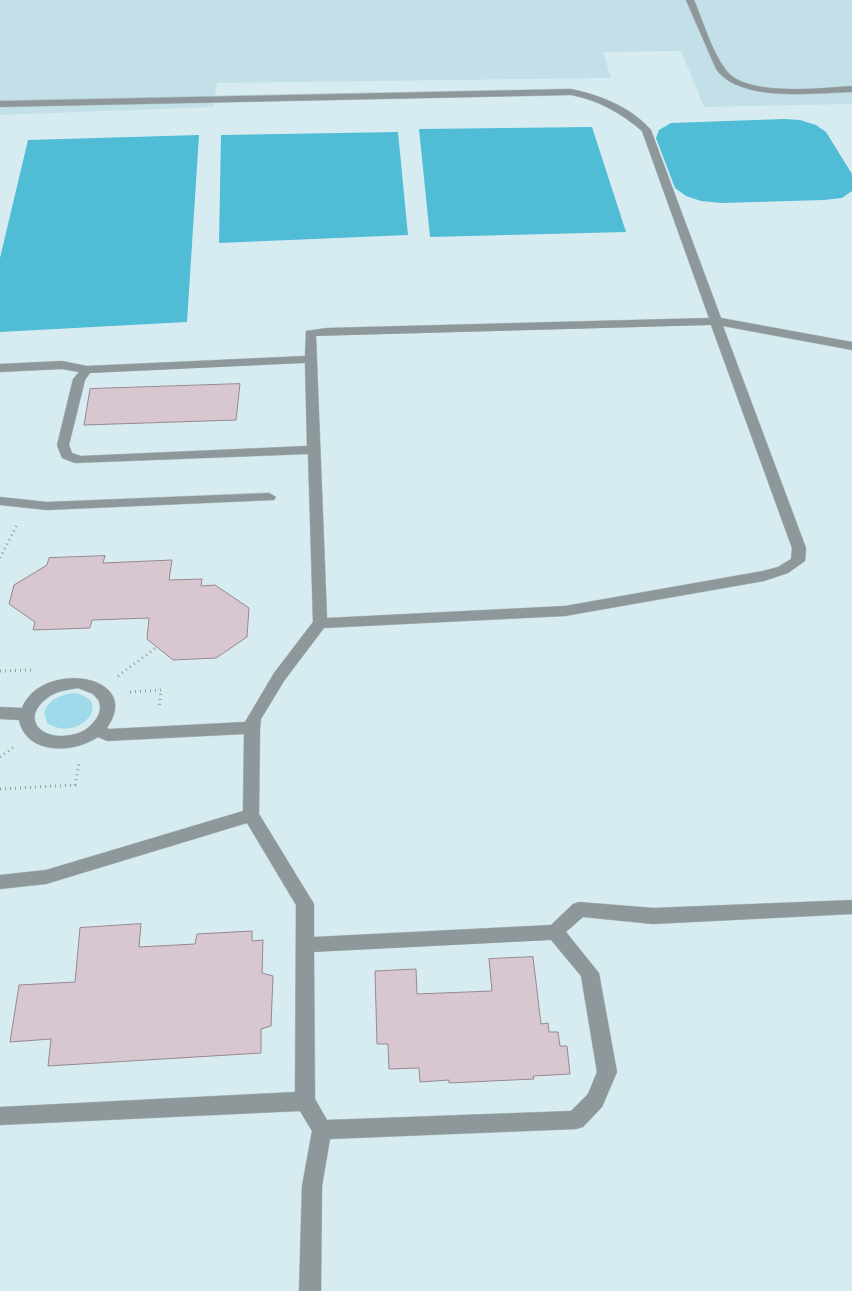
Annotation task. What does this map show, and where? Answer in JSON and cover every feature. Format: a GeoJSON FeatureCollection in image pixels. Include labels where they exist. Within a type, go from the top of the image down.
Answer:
{"type":"FeatureCollection","features":[{"type":"Feature","properties":{"kind":"lane"},"geometry":{"type":"LineString","coordinates":[[690,0],[723,73],[734,81],[761,88],[852,89]]}},
{"type":"Feature","properties":{"kind":"lane"},"geometry":{"type":"LineString","coordinates":[[0,104],[561,92],[591,96],[618,109],[646,130],[799,548],[798,561],[783,570],[764,576],[565,611],[320,623]]}},
{"type":"Feature","properties":{"kind":"lane"},"geometry":{"type":"LineString","coordinates":[[310,1291],[312,1186],[322,1130],[305,1101],[305,904],[251,815],[253,719],[279,677],[320,623],[310,333],[717,321],[852,346]]}},
{"type":"Feature","properties":{"kind":"lane"},"geometry":{"type":"LineString","coordinates":[[0,368],[62,366],[87,370],[310,359]]}},
{"type":"Feature","properties":{"kind":"lane"},"geometry":{"type":"LineString","coordinates":[[87,370],[79,379],[64,445],[67,455],[80,460],[313,450]]}},
{"type":"Feature","properties":{"kind":"lane"},"geometry":{"type":"LineString","coordinates":[[0,500],[47,506],[269,497]]}},
{"type":"Feature","properties":{"kind":"lane"},"geometry":{"type":"LineString","coordinates":[[66,683],[90,684],[100,689],[106,697],[109,706],[108,716],[97,729],[78,740],[64,743],[50,742],[38,738],[30,730],[26,721],[26,714],[33,700],[53,686],[66,683]]}},
{"type":"Feature","properties":{"kind":"lane"},"geometry":{"type":"LineString","coordinates":[[0,713],[26,714]]}},
{"type":"Feature","properties":{"kind":"lane"},"geometry":{"type":"LineString","coordinates":[[97,729],[106,735],[252,728]]}},
{"type":"Feature","properties":{"kind":"lane"},"geometry":{"type":"LineString","coordinates":[[0,882],[46,877],[251,815]]}},
{"type":"Feature","properties":{"kind":"lane"},"geometry":{"type":"LineString","coordinates":[[305,945],[555,932],[578,909],[653,916],[851,911]]}},
{"type":"Feature","properties":{"kind":"lane"},"geometry":{"type":"LineString","coordinates":[[322,1130],[576,1120],[595,1100],[608,1072],[590,973],[555,932]]}},
{"type":"Feature","properties":{"kind":"lane"},"geometry":{"type":"LineString","coordinates":[[0,1116],[305,1101]]}},
{"type":"Feature","properties":{"kind":"path"},"geometry":{"type":"LineString","coordinates":[[0,558],[28,504]]}},
{"type":"Feature","properties":{"kind":"path"},"geometry":{"type":"LineString","coordinates":[[0,789],[75,786],[82,746],[78,740]]}},
{"type":"Feature","properties":{"kind":"shaded area"},"geometry":{"type":"Polygon","coordinates":[[[0,0],[852,0],[852,104],[704,107],[681,51],[603,52],[611,78],[217,83],[213,107],[0,115],[0,0]]]}},
{"type":"Feature","properties":{"kind":"shaded area"},"geometry":{"type":"Polygon","coordinates":[[[800,120],[816,125],[826,132],[852,174],[852,191],[842,198],[824,200],[722,203],[701,201],[686,196],[675,188],[656,138],[659,130],[671,123],[800,120]]]}},
{"type":"Feature","properties":{"kind":"shaded area"},"geometry":{"type":"Polygon","coordinates":[[[592,127],[626,232],[430,237],[419,129],[592,127]]]}},
{"type":"Feature","properties":{"kind":"shaded area"},"geometry":{"type":"Polygon","coordinates":[[[398,132],[408,235],[219,243],[221,135],[398,132]]]}},
{"type":"Feature","properties":{"kind":"shaded area"},"geometry":{"type":"Polygon","coordinates":[[[199,135],[187,322],[0,332],[0,258],[28,140],[199,135]]]}},
{"type":"Feature","properties":{"kind":"shaded area"},"geometry":{"type":"Polygon","coordinates":[[[74,693],[86,697],[92,704],[92,711],[88,718],[80,725],[70,728],[59,728],[47,723],[44,712],[49,703],[60,696],[74,693]]]}},
{"type":"Feature","properties":{"kind":"building"},"geometry":{"type":"Polygon","coordinates":[[[240,384],[236,420],[84,425],[90,389],[240,384]]]}},
{"type":"Feature","properties":{"kind":"building"},"geometry":{"type":"Polygon","coordinates":[[[105,556],[103,563],[172,560],[169,580],[202,579],[201,586],[215,585],[249,608],[247,637],[216,658],[173,660],[147,639],[149,618],[92,620],[90,628],[33,630],[35,622],[9,604],[14,585],[47,565],[49,558],[105,556]]]}},
{"type":"Feature","properties":{"kind":"building"},"geometry":{"type":"Polygon","coordinates":[[[141,924],[139,947],[195,944],[197,934],[252,931],[252,941],[263,940],[262,973],[273,976],[271,1026],[261,1029],[261,1053],[48,1066],[51,1039],[10,1042],[19,985],[75,982],[80,928],[141,924]]]}},
{"type":"Feature","properties":{"kind":"building"},"geometry":{"type":"Polygon","coordinates":[[[533,957],[541,1024],[548,1023],[549,1032],[558,1032],[560,1046],[567,1046],[570,1074],[533,1076],[534,1079],[449,1083],[449,1080],[420,1082],[419,1068],[389,1069],[388,1044],[377,1044],[375,971],[416,969],[417,994],[492,991],[489,959],[533,957]]]}}]}
